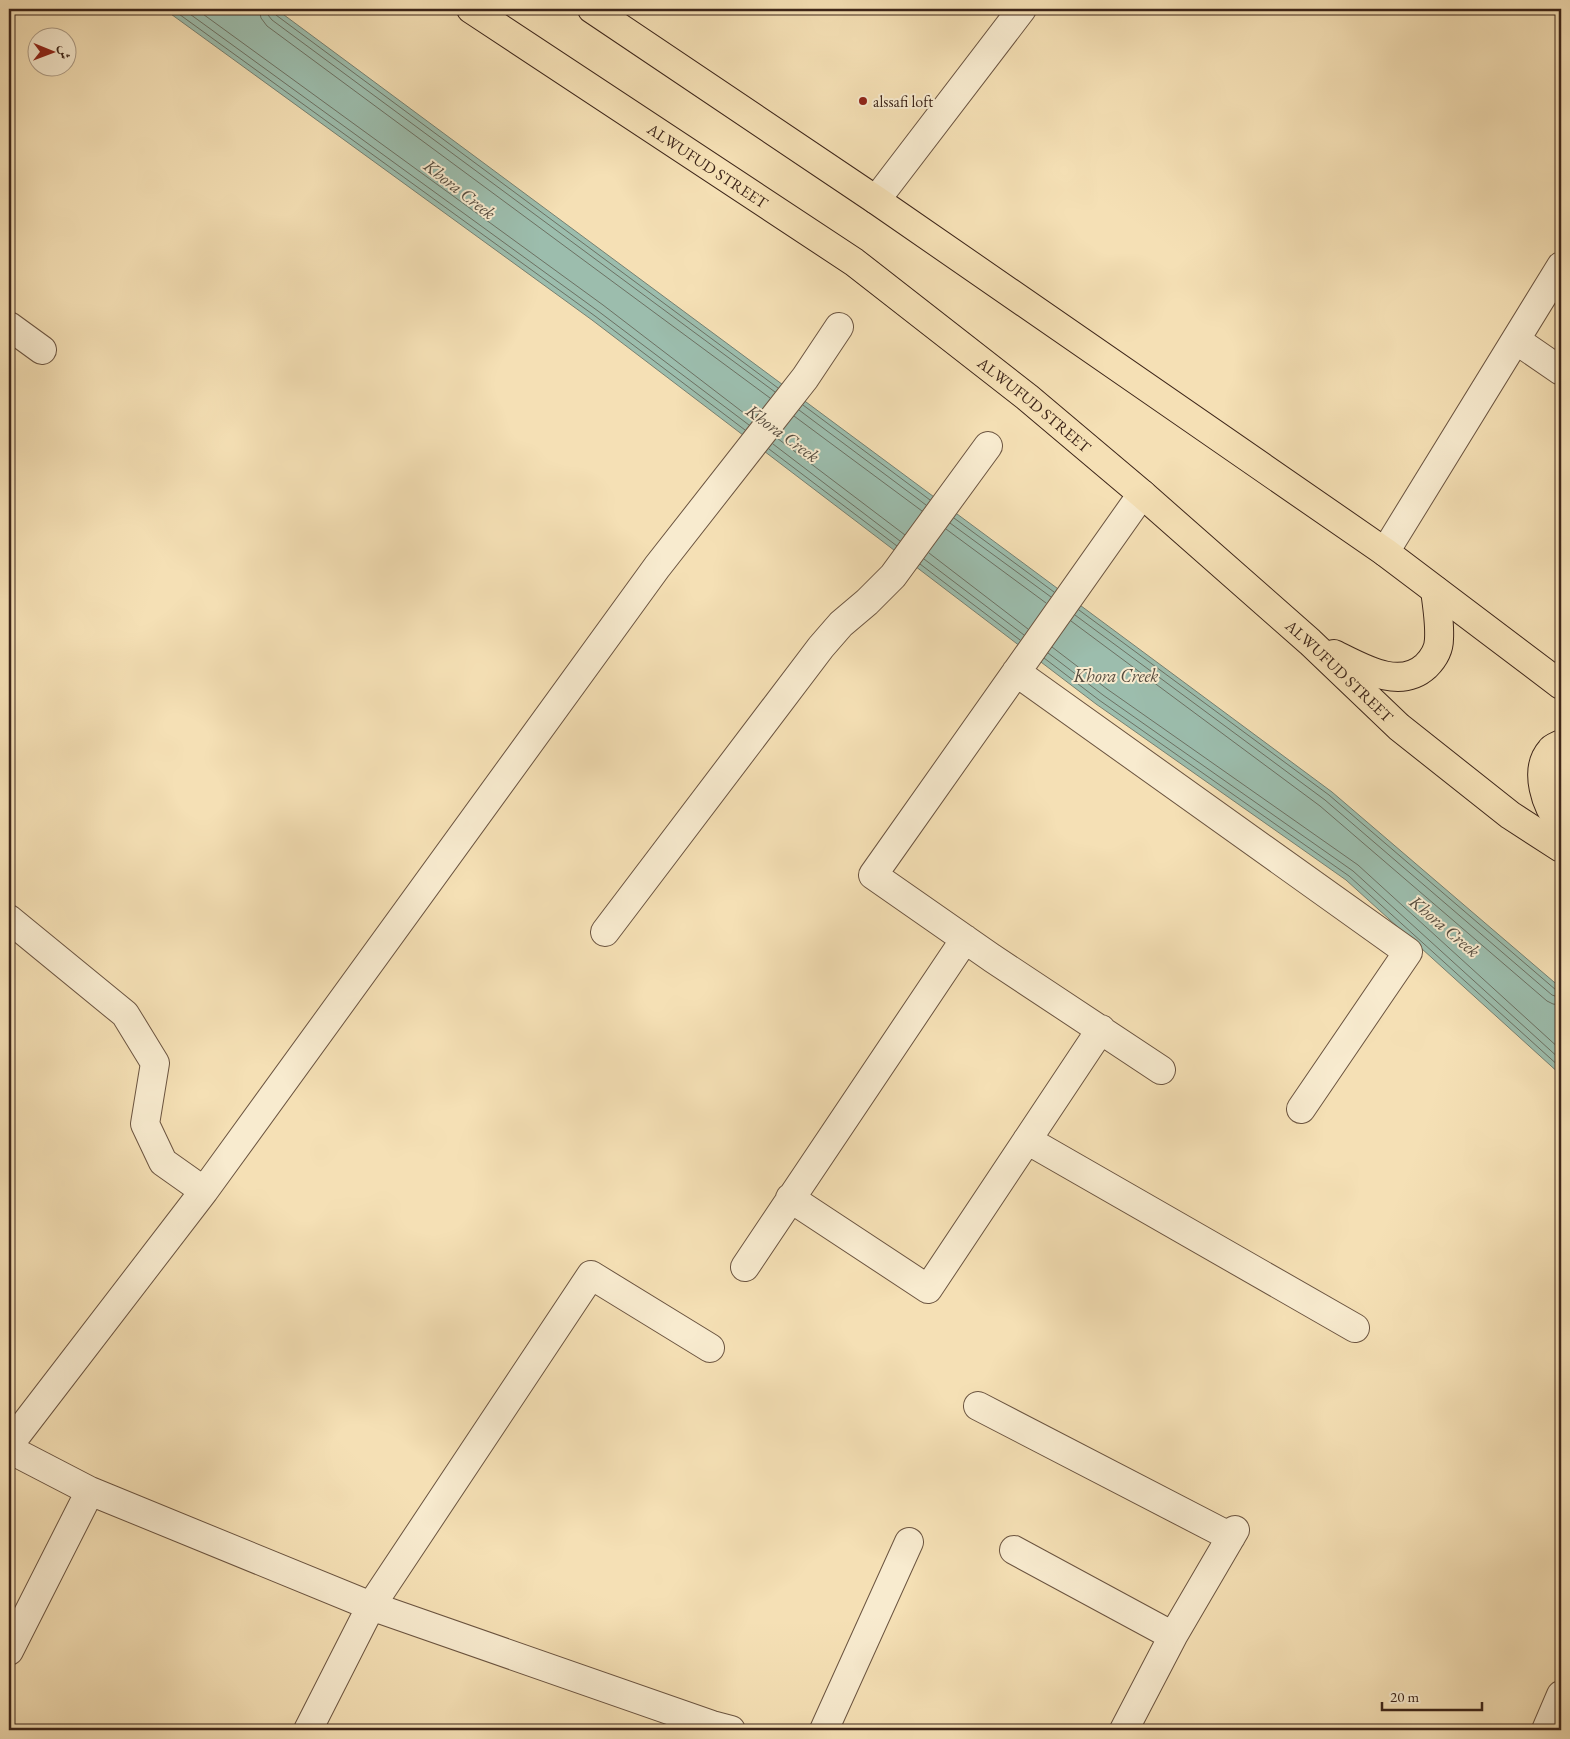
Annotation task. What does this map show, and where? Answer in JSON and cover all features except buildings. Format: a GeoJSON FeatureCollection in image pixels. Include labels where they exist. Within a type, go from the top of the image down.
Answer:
{"type":"FeatureCollection","features":[{"type":"Feature","properties":{"kind":"main road","name":"ALWUFUD STREET"},"geometry":{"type":"LineString","coordinates":[[471,9],[854,262],[1027,397],[1142,494],[1310,642],[1400,727],[1510,815],[1561,848]]}},
{"type":"Feature","properties":{"kind":"main road"},"geometry":{"type":"LineString","coordinates":[[592,9],[876,200],[1385,552],[1561,685]]}},
{"type":"Feature","properties":{"kind":"main road"},"geometry":{"type":"LineString","coordinates":[[1310,642],[1360,667],[1383,676],[1404,676],[1419,672],[1433,659],[1439,641],[1435,590]]}},
{"type":"Feature","properties":{"kind":"main road"},"geometry":{"type":"LineString","coordinates":[[1561,744],[1551,750],[1543,765],[1542,780],[1546,799],[1561,824]]}},
{"type":"Feature","properties":{"kind":"street"},"geometry":{"type":"LineString","coordinates":[[876,200],[1022,9]]}},
{"type":"Feature","properties":{"kind":"street"},"geometry":{"type":"LineString","coordinates":[[1385,552],[1561,266]]}},
{"type":"Feature","properties":{"kind":"street"},"geometry":{"type":"LineString","coordinates":[[9,326],[42,350]]}},
{"type":"Feature","properties":{"kind":"street"},"geometry":{"type":"LineString","coordinates":[[9,1445],[204,1191],[651,575],[805,378],[840,327]]}},
{"type":"Feature","properties":{"kind":"street"},"geometry":{"type":"LineString","coordinates":[[1516,340],[1561,371]]}},
{"type":"Feature","properties":{"kind":"street"},"geometry":{"type":"LineString","coordinates":[[605,932],[820,647],[893,576],[988,446]]}},
{"type":"Feature","properties":{"kind":"street"},"geometry":{"type":"LineString","coordinates":[[1142,494],[873,875],[1161,1070]]}},
{"type":"Feature","properties":{"kind":"street"},"geometry":{"type":"LineString","coordinates":[[1016,672],[1408,952],[1300,1109]]}},
{"type":"Feature","properties":{"kind":"street"},"geometry":{"type":"LineString","coordinates":[[9,919],[125,1014],[154,1063],[145,1124],[163,1162],[204,1191]]}},
{"type":"Feature","properties":{"kind":"street"},"geometry":{"type":"LineString","coordinates":[[745,1267],[965,939]]}},
{"type":"Feature","properties":{"kind":"street"},"geometry":{"type":"LineString","coordinates":[[790,1198],[928,1289],[1101,1029]]}},
{"type":"Feature","properties":{"kind":"street"},"geometry":{"type":"LineString","coordinates":[[1027,1140],[1355,1328]]}},
{"type":"Feature","properties":{"kind":"street"},"geometry":{"type":"LineString","coordinates":[[308,1730],[371,1606],[591,1276],[710,1348]]}},
{"type":"Feature","properties":{"kind":"street"},"geometry":{"type":"LineString","coordinates":[[978,1406],[1233,1533],[1174,1636],[1124,1730]]}},
{"type":"Feature","properties":{"kind":"street"},"geometry":{"type":"LineString","coordinates":[[9,1449],[90,1491],[371,1606],[731,1730]]}},
{"type":"Feature","properties":{"kind":"street"},"geometry":{"type":"LineString","coordinates":[[9,1652],[90,1491]]}},
{"type":"Feature","properties":{"kind":"street"},"geometry":{"type":"LineString","coordinates":[[824,1730],[909,1542]]}},
{"type":"Feature","properties":{"kind":"street"},"geometry":{"type":"LineString","coordinates":[[1014,1550],[1174,1636]]}},
{"type":"Feature","properties":{"kind":"street"},"geometry":{"type":"LineString","coordinates":[[1546,1730],[1561,1695]]}},
{"type":"Feature","properties":{"kind":"water","name":"Khora Creek"},"geometry":{"type":"Polygon","coordinates":[[[164,9],[276,9],[1332,792],[1561,988],[1561,1075],[1346,880],[1096,704],[592,320],[164,9]]]}},
{"type":"Feature","properties":{"kind":"place","name":"alssafi loft"},"geometry":{"type":"Point","coordinates":[863,101]}}]}
